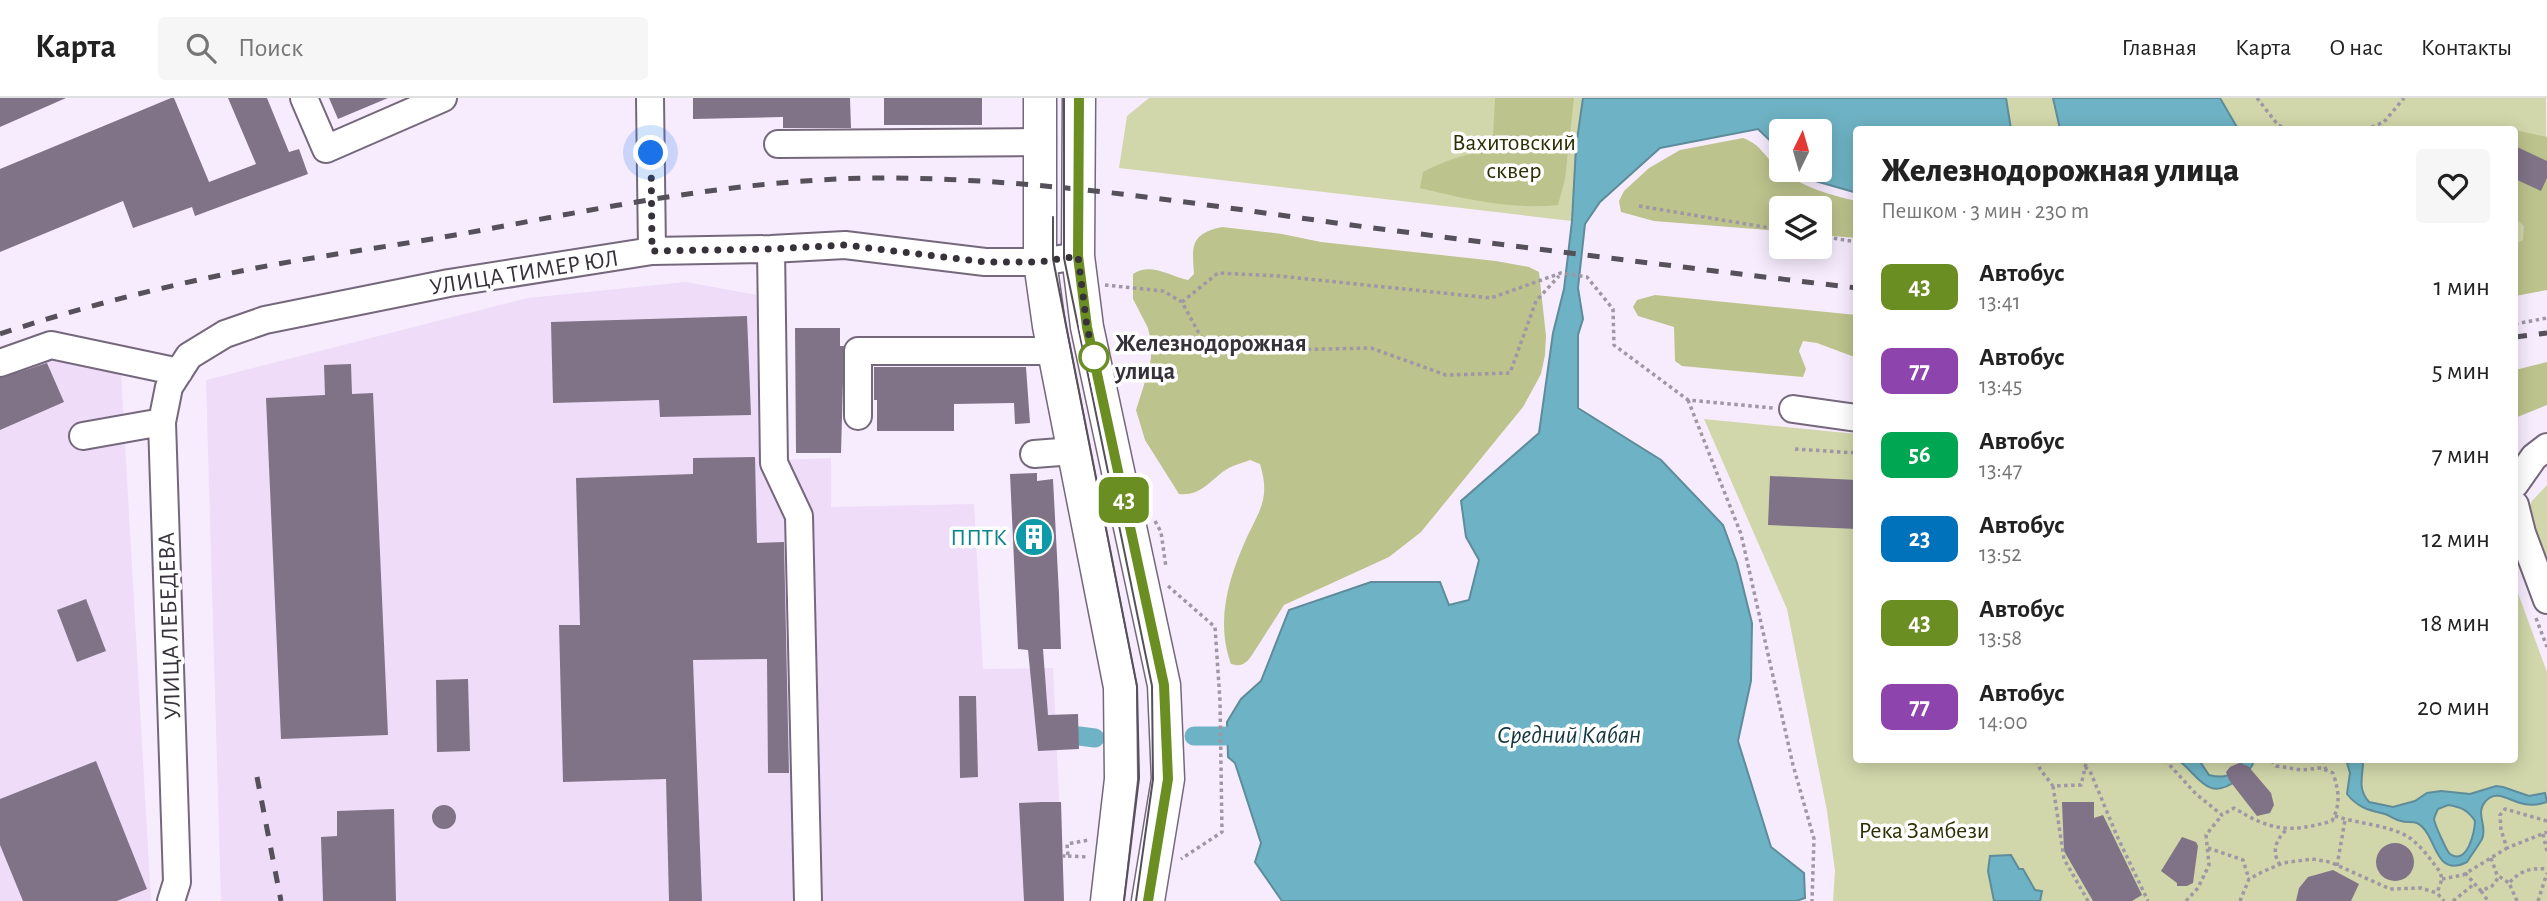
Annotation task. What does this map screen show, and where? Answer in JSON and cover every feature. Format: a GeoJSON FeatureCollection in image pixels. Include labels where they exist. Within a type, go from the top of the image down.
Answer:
{"type":"FeatureCollection","features":[{"type":"Feature","properties":{"kind":"main road"},"geometry":{"type":"LineString","coordinates":[[1040,98],[1040,262],[1054,351],[1120,687],[1121,779],[1107,901]]}},
{"type":"Feature","properties":{"kind":"main road"},"geometry":{"type":"LineString","coordinates":[[1079,98],[1078,256],[1087,327],[1164,685],[1168,779],[1148,901]]}},
{"type":"Feature","properties":{"kind":"street"},"geometry":{"type":"LineString","coordinates":[[304,98],[327,149],[433,100]]}},
{"type":"Feature","properties":{"kind":"street"},"geometry":{"type":"LineString","coordinates":[[650,98],[652,251]]}},
{"type":"Feature","properties":{"kind":"street"},"geometry":{"type":"LineString","coordinates":[[778,144],[1039,142]]}},
{"type":"Feature","properties":{"kind":"street","name":"УЛИЦА ТИМЕР ЮЛ"},"geometry":{"type":"LineString","coordinates":[[184,364],[226,334],[265,320],[449,283],[652,251],[845,245],[985,262],[1040,262],[1078,256]]}},
{"type":"Feature","properties":{"kind":"street"},"geometry":{"type":"LineString","coordinates":[[771,249],[774,463],[799,516],[808,901]]}},
{"type":"Feature","properties":{"kind":"street"},"geometry":{"type":"LineString","coordinates":[[0,363],[51,345],[184,364]]}},
{"type":"Feature","properties":{"kind":"street"},"geometry":{"type":"LineString","coordinates":[[858,416],[858,351],[1054,351]]}},
{"type":"Feature","properties":{"kind":"street","name":"УЛИЦА ЛЕБЕДЕВА"},"geometry":{"type":"LineString","coordinates":[[171,901],[177,882],[162,422],[169,387],[184,364]]}},
{"type":"Feature","properties":{"kind":"street"},"geometry":{"type":"LineString","coordinates":[[1793,410],[1853,418]]}},
{"type":"Feature","properties":{"kind":"street"},"geometry":{"type":"LineString","coordinates":[[83,436],[162,422]]}},
{"type":"Feature","properties":{"kind":"street"},"geometry":{"type":"LineString","coordinates":[[2518,473],[2547,447]]}},
{"type":"Feature","properties":{"kind":"street"},"geometry":{"type":"LineString","coordinates":[[1034,454],[1074,451]]}},
{"type":"Feature","properties":{"kind":"street"},"geometry":{"type":"LineString","coordinates":[[2518,517],[2547,600]]}},
{"type":"Feature","properties":{"kind":"path"},"geometry":{"type":"LineString","coordinates":[[2257,98],[2280,126]]}},
{"type":"Feature","properties":{"kind":"path"},"geometry":{"type":"LineString","coordinates":[[2374,126],[2384,122],[2404,98]]}},
{"type":"Feature","properties":{"kind":"path"},"geometry":{"type":"LineString","coordinates":[[1639,206],[1769,228]]}},
{"type":"Feature","properties":{"kind":"path"},"geometry":{"type":"LineString","coordinates":[[1832,238],[1853,241]]}},
{"type":"Feature","properties":{"kind":"path"},"geometry":{"type":"LineString","coordinates":[[1182,302],[1218,273],[1279,276],[1491,298],[1561,273],[1587,277],[1614,309],[1614,345],[1688,400],[1793,410]]}},
{"type":"Feature","properties":{"kind":"path"},"geometry":{"type":"LineString","coordinates":[[1104,285],[1163,291],[1182,302],[1203,341],[1231,351],[1371,348],[1446,375],[1510,373],[1536,301],[1561,273]]}},
{"type":"Feature","properties":{"kind":"path"},"geometry":{"type":"LineString","coordinates":[[2518,323],[2547,318]]}},
{"type":"Feature","properties":{"kind":"path"},"geometry":{"type":"LineString","coordinates":[[1688,400],[1741,534],[1793,765],[1814,839],[1812,901]]}},
{"type":"Feature","properties":{"kind":"path"},"geometry":{"type":"LineString","coordinates":[[1795,449],[1853,453]]}},
{"type":"Feature","properties":{"kind":"path"},"geometry":{"type":"LineString","coordinates":[[1168,586],[1215,627],[1220,701],[1222,832],[1172,864]]}},
{"type":"Feature","properties":{"kind":"path"},"geometry":{"type":"LineString","coordinates":[[2038,763],[2039,769],[2053,786],[2064,859],[2088,901]]}},
{"type":"Feature","properties":{"kind":"path"},"geometry":{"type":"LineString","coordinates":[[2053,786],[2081,785],[2086,763]]}},
{"type":"Feature","properties":{"kind":"path"},"geometry":{"type":"LineString","coordinates":[[2168,763],[2196,794],[2221,815]]}},
{"type":"Feature","properties":{"kind":"path"},"geometry":{"type":"LineString","coordinates":[[2186,901],[2198,888],[2208,865],[2206,835],[2221,815],[2234,808],[2273,828],[2320,825],[2332,821],[2340,806],[2339,790],[2333,772],[2321,768],[2302,771],[2276,766],[2274,763]]}},
{"type":"Feature","properties":{"kind":"path"},"geometry":{"type":"LineString","coordinates":[[2324,763],[2326,770]]}},
{"type":"Feature","properties":{"kind":"path"},"geometry":{"type":"LineString","coordinates":[[2085,767],[2090,771],[2148,901]]}},
{"type":"Feature","properties":{"kind":"path"},"geometry":{"type":"LineString","coordinates":[[2507,848],[2501,830],[2500,814],[2505,808],[2547,821]]}},
{"type":"Feature","properties":{"kind":"path"},"geometry":{"type":"LineString","coordinates":[[2335,816],[2391,829],[2409,838],[2440,872],[2442,879],[2437,893]]}},
{"type":"Feature","properties":{"kind":"path"},"geometry":{"type":"LineString","coordinates":[[2337,866],[2346,820]]}},
{"type":"Feature","properties":{"kind":"path"},"geometry":{"type":"LineString","coordinates":[[1068,856],[1067,844],[1090,840],[1091,828]]}},
{"type":"Feature","properties":{"kind":"path"},"geometry":{"type":"LineString","coordinates":[[2280,865],[2274,850],[2279,837],[2288,828]]}},
{"type":"Feature","properties":{"kind":"path"},"geometry":{"type":"LineString","coordinates":[[2442,879],[2465,873],[2507,848],[2545,833],[2547,851]]}},
{"type":"Feature","properties":{"kind":"path"},"geometry":{"type":"LineString","coordinates":[[2207,847],[2242,860],[2249,879],[2240,901]]}},
{"type":"Feature","properties":{"kind":"path"},"geometry":{"type":"LineString","coordinates":[[1062,856],[1097,858]]}},
{"type":"Feature","properties":{"kind":"path"},"geometry":{"type":"LineString","coordinates":[[2491,858],[2499,877],[2509,883],[2516,901]]}},
{"type":"Feature","properties":{"kind":"path"},"geometry":{"type":"LineString","coordinates":[[2249,879],[2280,865],[2312,859],[2337,866],[2390,889],[2421,888],[2437,893],[2444,901]]}},
{"type":"Feature","properties":{"kind":"path"},"geometry":{"type":"LineString","coordinates":[[2509,883],[2519,873],[2532,868],[2547,871],[2538,901]]}},
{"type":"Feature","properties":{"kind":"path"},"geometry":{"type":"LineString","coordinates":[[2465,873],[2488,901]]}},
{"type":"Feature","properties":{"kind":"path"},"geometry":{"type":"LineString","coordinates":[[2481,891],[2493,886],[2499,877]]}},
{"type":"Feature","properties":{"kind":"path"},"geometry":{"type":"LineString","coordinates":[[2453,901],[2473,884]]}},
{"type":"Feature","properties":{"kind":"shaded area"},"geometry":{"type":"Polygon","coordinates":[[[686,282],[784,300],[785,460],[831,458],[831,507],[974,504],[983,669],[1053,668],[1064,901],[221,901],[206,380],[528,298],[686,282]]]}},
{"type":"Feature","properties":{"kind":"shaded area"},"geometry":{"type":"Polygon","coordinates":[[[46,352],[121,373],[151,901],[0,901],[0,372],[46,352]]]}},
{"type":"Feature","properties":{"kind":"green space","name":"Вахитовский сквер"},"geometry":{"type":"Polygon","coordinates":[[[1149,98],[1583,98],[1576,147],[1572,221],[1119,168],[1127,116],[1149,98]]]}},
{"type":"Feature","properties":{"kind":"green space"},"geometry":{"type":"Polygon","coordinates":[[[1495,98],[1574,98],[1565,179],[1558,205],[1506,205],[1420,188],[1423,172],[1453,159],[1485,151],[1493,137],[1495,98]]]}},
{"type":"Feature","properties":{"kind":"green space"},"geometry":{"type":"Polygon","coordinates":[[[2006,98],[2546,98],[2547,277],[2518,282],[2518,126],[2011,126],[2006,98]]]}},
{"type":"Feature","properties":{"kind":"green space"},"geometry":{"type":"Polygon","coordinates":[[[2518,131],[2547,137],[2547,290],[2518,295],[2518,242],[2523,240],[2524,226],[2518,221],[2518,131]]]}},
{"type":"Feature","properties":{"kind":"green space"},"geometry":{"type":"Polygon","coordinates":[[[1743,138],[1754,144],[1769,159],[1769,182],[1800,182],[1853,200],[1853,238],[1832,236],[1832,196],[1769,196],[1769,230],[1654,221],[1621,212],[1619,201],[1624,191],[1649,168],[1680,150],[1743,138]]]}},
{"type":"Feature","properties":{"kind":"green space"},"geometry":{"type":"Polygon","coordinates":[[[1222,227],[1529,267],[1539,272],[1546,336],[1541,374],[1523,407],[1421,532],[1389,557],[1284,605],[1250,658],[1238,665],[1231,664],[1226,648],[1224,615],[1230,583],[1264,494],[1260,464],[1250,460],[1224,471],[1198,491],[1179,494],[1145,440],[1136,410],[1150,366],[1152,347],[1148,328],[1133,299],[1133,274],[1147,269],[1188,280],[1194,274],[1195,243],[1204,233],[1222,227]]]}},
{"type":"Feature","properties":{"kind":"green space"},"geometry":{"type":"Polygon","coordinates":[[[1655,295],[1853,315],[1853,356],[1817,343],[1803,341],[1799,351],[1806,369],[1803,377],[1682,366],[1675,361],[1674,327],[1638,316],[1633,307],[1637,300],[1655,295]]]}},
{"type":"Feature","properties":{"kind":"green space"},"geometry":{"type":"Polygon","coordinates":[[[2547,362],[2547,405],[2518,417],[2518,369],[2547,362]]]}},
{"type":"Feature","properties":{"kind":"green space","name":"Река Замбези"},"geometry":{"type":"Polygon","coordinates":[[[1704,419],[1853,434],[1853,763],[2518,763],[2518,593],[2547,672],[2547,901],[1833,901],[1835,871],[1827,811],[1787,609],[1704,419]]]}},
{"type":"Feature","properties":{"kind":"green space"},"geometry":{"type":"Polygon","coordinates":[[[2547,485],[2547,568],[2527,512],[2532,501],[2547,485]]]}},
{"type":"Feature","properties":{"kind":"water","name":"Средний Кабан"},"geometry":{"type":"Polygon","coordinates":[[[1583,98],[2006,98],[2011,126],[1853,126],[1853,192],[1819,182],[1832,182],[1832,119],[1769,119],[1769,140],[1758,129],[1660,148],[1600,202],[1585,224],[1578,288],[1583,319],[1578,335],[1578,408],[1661,460],[1723,525],[1737,563],[1752,623],[1751,681],[1738,741],[1771,847],[1804,873],[1805,898],[1796,901],[1282,901],[1255,862],[1261,843],[1235,763],[1228,757],[1227,722],[1241,699],[1261,681],[1289,610],[1371,582],[1440,582],[1449,605],[1469,600],[1479,560],[1466,537],[1461,501],[1539,433],[1553,333],[1564,289],[1572,221],[1576,147],[1583,98]]]}},
{"type":"Feature","properties":{"kind":"water"},"geometry":{"type":"Polygon","coordinates":[[[2053,98],[2220,98],[2236,126],[2059,126],[2053,98]]]}},
{"type":"Feature","properties":{"kind":"water"},"geometry":{"type":"Polygon","coordinates":[[[2181,763],[2201,763],[2209,775],[2219,777],[2231,774],[2242,763],[2253,763],[2250,769],[2227,786],[2218,789],[2204,784],[2181,763]]]}},
{"type":"Feature","properties":{"kind":"water"},"geometry":{"type":"Polygon","coordinates":[[[2347,763],[2362,763],[2362,788],[2369,802],[2393,807],[2415,801],[2427,793],[2441,791],[2470,794],[2496,786],[2529,796],[2545,793],[2547,802],[2530,805],[2502,796],[2489,798],[2481,811],[2484,830],[2480,842],[2467,862],[2456,866],[2448,865],[2417,823],[2405,822],[2369,810],[2351,799],[2347,794],[2350,773],[2347,763]],[[2448,805],[2438,809],[2434,819],[2448,852],[2456,856],[2465,852],[2469,846],[2475,821],[2460,808],[2448,805]]]}},
{"type":"Feature","properties":{"kind":"water"},"geometry":{"type":"Polygon","coordinates":[[[2011,855],[2035,890],[2042,891],[2040,901],[1994,901],[1988,871],[1990,856],[2011,855]]]}},
{"type":"Feature","properties":{"kind":"building"},"geometry":{"type":"Polygon","coordinates":[[[0,98],[66,98],[0,127],[0,98]]]}},
{"type":"Feature","properties":{"kind":"building"},"geometry":{"type":"Polygon","coordinates":[[[174,98],[209,182],[256,164],[228,98],[267,98],[289,152],[299,149],[308,174],[195,216],[192,207],[133,228],[123,201],[0,252],[0,169],[174,98]]]}},
{"type":"Feature","properties":{"kind":"building"},"geometry":{"type":"Polygon","coordinates":[[[329,98],[388,98],[338,119],[329,98]]]}},
{"type":"Feature","properties":{"kind":"building"},"geometry":{"type":"Polygon","coordinates":[[[693,98],[850,98],[851,128],[783,128],[783,117],[693,119],[693,98]]]}},
{"type":"Feature","properties":{"kind":"building"},"geometry":{"type":"Polygon","coordinates":[[[884,98],[982,98],[982,125],[884,125],[884,98]]]}},
{"type":"Feature","properties":{"kind":"building"},"geometry":{"type":"Polygon","coordinates":[[[2518,147],[2547,161],[2547,178],[2541,191],[2518,180],[2518,147]]]}},
{"type":"Feature","properties":{"kind":"building"},"geometry":{"type":"Polygon","coordinates":[[[747,316],[751,415],[660,417],[659,400],[553,403],[551,322],[747,316]]]}},
{"type":"Feature","properties":{"kind":"building"},"geometry":{"type":"Polygon","coordinates":[[[795,328],[840,328],[840,346],[844,346],[841,453],[796,453],[795,328]]]}},
{"type":"Feature","properties":{"kind":"building"},"geometry":{"type":"Polygon","coordinates":[[[47,363],[64,402],[0,430],[0,378],[47,363]]]}},
{"type":"Feature","properties":{"kind":"building"},"geometry":{"type":"Polygon","coordinates":[[[351,364],[352,394],[373,393],[388,735],[281,739],[266,398],[325,395],[324,365],[351,364]]]}},
{"type":"Feature","properties":{"kind":"building"},"geometry":{"type":"Polygon","coordinates":[[[874,367],[1026,367],[1030,423],[1015,424],[1014,403],[954,404],[954,431],[877,431],[874,367]]]}},
{"type":"Feature","properties":{"kind":"building"},"geometry":{"type":"Polygon","coordinates":[[[755,457],[757,543],[784,542],[789,773],[768,773],[767,659],[693,660],[702,901],[669,901],[666,779],[563,782],[559,625],[580,625],[576,478],[693,474],[693,458],[755,457]]]}},
{"type":"Feature","properties":{"kind":"building","name":"ППТК"},"geometry":{"type":"Polygon","coordinates":[[[1037,473],[1037,481],[1053,479],[1059,594],[1061,649],[1043,649],[1048,715],[1078,714],[1079,749],[1038,751],[1028,650],[1018,649],[1010,474],[1037,473]]]}},
{"type":"Feature","properties":{"kind":"building"},"geometry":{"type":"Polygon","coordinates":[[[1770,476],[1853,480],[1853,529],[1768,525],[1770,476]]]}},
{"type":"Feature","properties":{"kind":"building"},"geometry":{"type":"Polygon","coordinates":[[[86,599],[106,651],[77,662],[57,610],[86,599]]]}},
{"type":"Feature","properties":{"kind":"building"},"geometry":{"type":"Polygon","coordinates":[[[468,679],[470,751],[437,752],[436,680],[468,679]]]}},
{"type":"Feature","properties":{"kind":"building"},"geometry":{"type":"Polygon","coordinates":[[[959,696],[976,696],[978,777],[960,778],[959,696]]]}},
{"type":"Feature","properties":{"kind":"building"},"geometry":{"type":"Polygon","coordinates":[[[96,761],[147,889],[117,901],[23,901],[0,845],[0,799],[96,761]]]}},
{"type":"Feature","properties":{"kind":"building"},"geometry":{"type":"Polygon","coordinates":[[[2239,763],[2248,766],[2271,793],[2274,805],[2270,813],[2257,816],[2229,780],[2226,772],[2239,763]]]}},
{"type":"Feature","properties":{"kind":"building"},"geometry":{"type":"Polygon","coordinates":[[[1061,802],[1064,901],[1024,901],[1019,803],[1061,802]]]}},
{"type":"Feature","properties":{"kind":"building"},"geometry":{"type":"Polygon","coordinates":[[[2062,802],[2094,802],[2094,818],[2103,815],[2142,895],[2132,901],[2093,901],[2064,851],[2062,802]]]}},
{"type":"Feature","properties":{"kind":"building"},"geometry":{"type":"Polygon","coordinates":[[[444,805],[452,809],[456,817],[452,825],[444,829],[436,825],[432,817],[436,809],[444,805]]]}},
{"type":"Feature","properties":{"kind":"building"},"geometry":{"type":"Polygon","coordinates":[[[394,809],[396,901],[323,901],[321,837],[337,836],[337,811],[394,809]]]}},
{"type":"Feature","properties":{"kind":"building"},"geometry":{"type":"Polygon","coordinates":[[[2182,837],[2196,842],[2198,846],[2193,883],[2177,886],[2177,883],[2161,871],[2182,837]]]}},
{"type":"Feature","properties":{"kind":"building"},"geometry":{"type":"Polygon","coordinates":[[[2395,843],[2409,848],[2414,862],[2409,876],[2395,881],[2381,876],[2376,862],[2381,848],[2395,843]]]}},
{"type":"Feature","properties":{"kind":"building"},"geometry":{"type":"Polygon","coordinates":[[[2333,870],[2359,884],[2351,901],[2296,901],[2299,888],[2308,877],[2333,870]]]}},
{"type":"Feature","properties":{"kind":"waterway"},"geometry":{"type":"LineString","coordinates":[[1079,736],[1095,738]]}},
{"type":"Feature","properties":{"kind":"waterway"},"geometry":{"type":"LineString","coordinates":[[1194,736],[1227,736]]}},
{"type":"Feature","properties":{"kind":"tram line"},"geometry":{"type":"LineString","coordinates":[[1064,98],[1064,258],[1152,686],[1153,779],[1136,901]]}},
{"type":"Feature","properties":{"kind":"tram line"},"geometry":{"type":"LineString","coordinates":[[1053,217],[1053,259],[1137,686],[1139,778],[1124,901]]}},
{"type":"Feature","properties":{"kind":"railway"},"geometry":{"type":"LineString","coordinates":[[0,334],[127,297],[256,268],[675,196],[729,188],[837,179],[949,179],[1064,188],[1853,288]]}},
{"type":"Feature","properties":{"kind":"railway"},"geometry":{"type":"LineString","coordinates":[[2518,337],[2547,333]]}},
{"type":"Feature","properties":{"kind":"railway"},"geometry":{"type":"LineString","coordinates":[[257,777],[281,901]]}},
{"type":"Feature","properties":{"kind":"bus line","name":"43"},"geometry":{"type":"LineString","coordinates":[[1079,98],[1078,256],[1087,327],[1164,685],[1168,779],[1148,901]]}},
{"type":"Feature","properties":{"kind":"place","name":"Железнодорожная улица"},"geometry":{"type":"Point","coordinates":[1094,357]}},
{"type":"Feature","properties":{"kind":"place","name":"ППТК"},"geometry":{"type":"Point","coordinates":[1034,537]}},
{"type":"Feature","properties":{"kind":"route"},"geometry":{"type":"LineString","coordinates":[[651,153],[652,251],[845,245],[985,262],[1040,262],[1078,256],[1087,327],[1094,357]]}}]}
